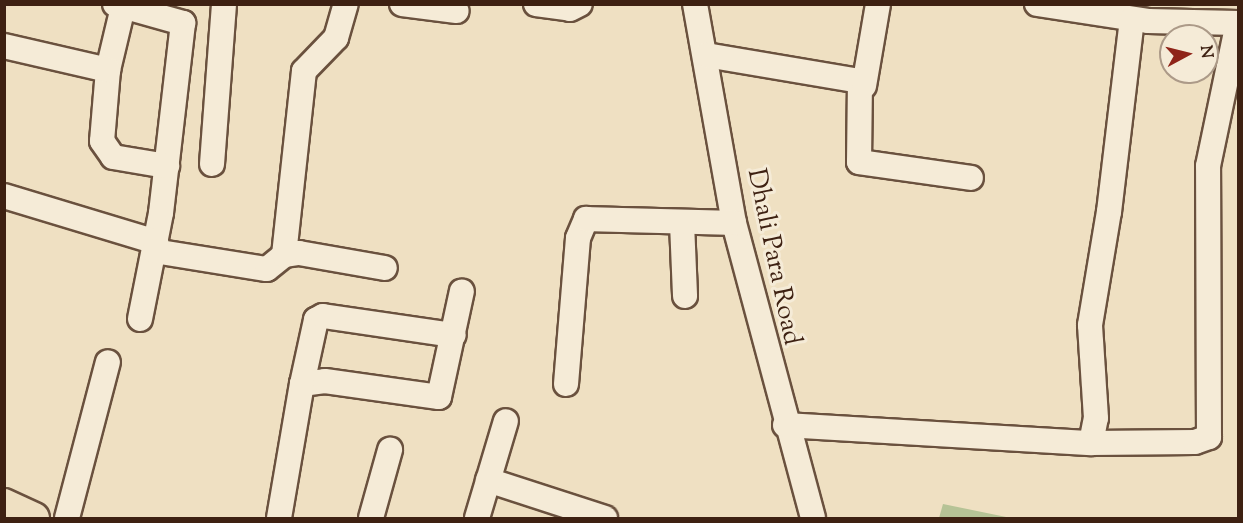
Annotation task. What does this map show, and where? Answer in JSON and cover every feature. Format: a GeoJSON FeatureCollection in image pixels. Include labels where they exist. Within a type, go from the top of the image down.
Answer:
{"type":"FeatureCollection","features":[{"type":"Feature","properties":{"kind":"main road"},"geometry":{"type":"LineString","coordinates":[[4,504],[34,519]]}},
{"type":"Feature","properties":{"kind":"street"},"geometry":{"type":"LineString","coordinates":[[212,164],[224,4]]}},
{"type":"Feature","properties":{"kind":"street"},"geometry":{"type":"LineString","coordinates":[[4,196],[155,246],[267,269],[284,255],[304,71],[308,60],[336,38],[346,4]]}},
{"type":"Feature","properties":{"kind":"street"},"geometry":{"type":"LineString","coordinates":[[402,4],[457,11]]}},
{"type":"Feature","properties":{"kind":"street"},"geometry":{"type":"LineString","coordinates":[[536,4],[570,9],[580,4]]}},
{"type":"Feature","properties":{"kind":"street","name":"Dhali Para Road"},"geometry":{"type":"LineString","coordinates":[[695,4],[706,55],[734,223],[785,425],[813,519]]}},
{"type":"Feature","properties":{"kind":"street"},"geometry":{"type":"LineString","coordinates":[[878,4],[864,86],[859,162],[971,178]]}},
{"type":"Feature","properties":{"kind":"street"},"geometry":{"type":"LineString","coordinates":[[1037,4],[1132,19],[1239,23]]}},
{"type":"Feature","properties":{"kind":"street"},"geometry":{"type":"LineString","coordinates":[[785,425],[1091,443],[1203,441],[1212,432],[1208,166],[1239,23],[1238,4]]}},
{"type":"Feature","properties":{"kind":"street"},"geometry":{"type":"LineString","coordinates":[[140,319],[155,246],[166,166],[183,23],[119,6],[101,130],[106,151],[166,166]]}},
{"type":"Feature","properties":{"kind":"street"},"geometry":{"type":"LineString","coordinates":[[1091,443],[1096,418],[1090,325],[1109,212],[1132,19]]}},
{"type":"Feature","properties":{"kind":"street"},"geometry":{"type":"LineString","coordinates":[[4,46],[108,70]]}},
{"type":"Feature","properties":{"kind":"street"},"geometry":{"type":"LineString","coordinates":[[706,55],[864,86]]}},
{"type":"Feature","properties":{"kind":"street"},"geometry":{"type":"LineString","coordinates":[[566,384],[578,238],[586,219],[734,223]]}},
{"type":"Feature","properties":{"kind":"street"},"geometry":{"type":"LineString","coordinates":[[682,223],[685,296]]}},
{"type":"Feature","properties":{"kind":"street"},"geometry":{"type":"LineString","coordinates":[[284,255],[385,268]]}},
{"type":"Feature","properties":{"kind":"street"},"geometry":{"type":"LineString","coordinates":[[302,384],[325,381],[439,397],[462,291]]}},
{"type":"Feature","properties":{"kind":"street"},"geometry":{"type":"LineString","coordinates":[[279,519],[302,384],[316,320],[323,316],[454,336]]}},
{"type":"Feature","properties":{"kind":"street"},"geometry":{"type":"LineString","coordinates":[[67,519],[108,362]]}},
{"type":"Feature","properties":{"kind":"street"},"geometry":{"type":"LineString","coordinates":[[477,519],[506,422]]}},
{"type":"Feature","properties":{"kind":"street"},"geometry":{"type":"LineString","coordinates":[[371,519],[390,450]]}},
{"type":"Feature","properties":{"kind":"street"},"geometry":{"type":"LineString","coordinates":[[488,480],[571,513],[605,519]]}},
{"type":"Feature","properties":{"kind":"green space"},"geometry":{"type":"Polygon","coordinates":[[[943,504],[1011,518],[939,518],[943,504]]]}}]}
